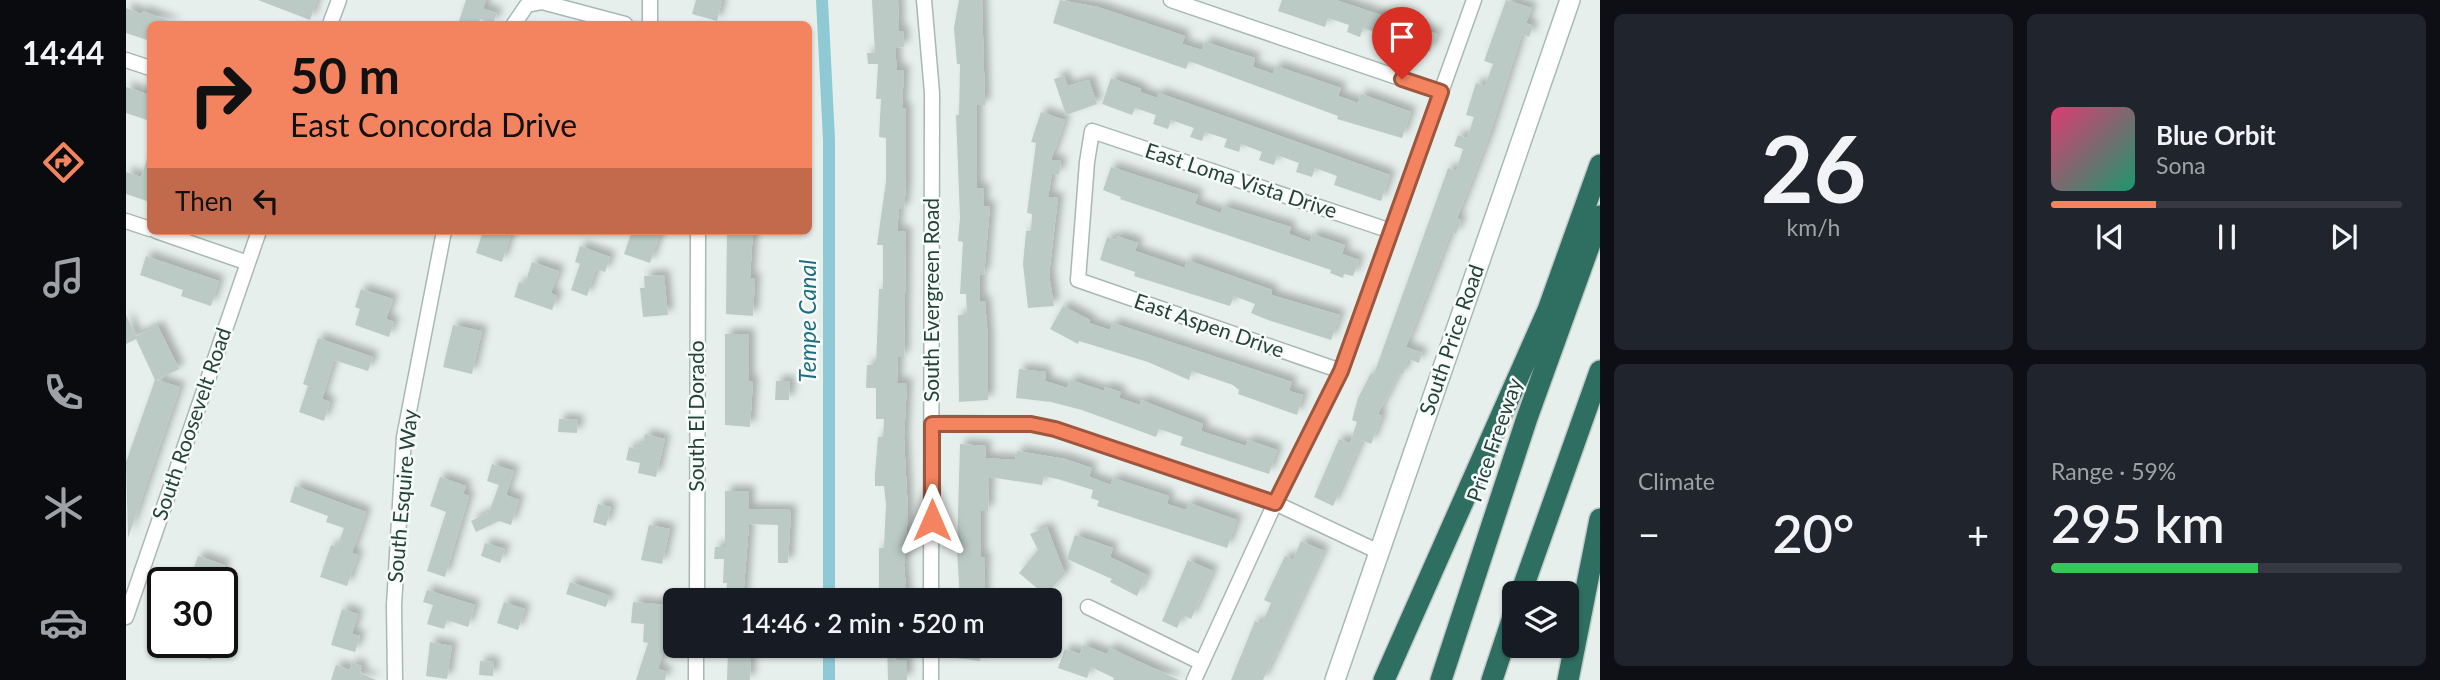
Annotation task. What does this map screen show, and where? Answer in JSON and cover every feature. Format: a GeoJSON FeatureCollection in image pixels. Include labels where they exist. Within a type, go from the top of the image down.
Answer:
{"type":"FeatureCollection","features":[{"type":"Feature","properties":{"kind":"highway"},"geometry":{"type":"LineString","coordinates":[[1384,680],[1548,310],[1600,165]]}},
{"type":"Feature","properties":{"kind":"highway","name":"Price Freeway"},"geometry":{"type":"LineString","coordinates":[[1441,680],[1527,418],[1600,216]]}},
{"type":"Feature","properties":{"kind":"highway"},"geometry":{"type":"LineString","coordinates":[[1525,581],[1600,371]]}},
{"type":"Feature","properties":{"kind":"highway"},"geometry":{"type":"LineString","coordinates":[[1567,680],[1600,519]]}},
{"type":"Feature","properties":{"kind":"highway"},"geometry":{"type":"LineString","coordinates":[[1492,680],[1502,650]]}},
{"type":"Feature","properties":{"kind":"main road","name":"South Price Road"},"geometry":{"type":"LineString","coordinates":[[1335,680],[1570,0]]}},
{"type":"Feature","properties":{"kind":"street"},"geometry":{"type":"LineString","coordinates":[[331,21],[339,0]]}},
{"type":"Feature","properties":{"kind":"street"},"geometry":{"type":"LineString","coordinates":[[650,0],[650,21]]}},
{"type":"Feature","properties":{"kind":"street","name":"South Evergreen Road"},"geometry":{"type":"LineString","coordinates":[[924,0],[932,93],[931,588]]}},
{"type":"Feature","properties":{"kind":"street"},"geometry":{"type":"LineString","coordinates":[[1171,0],[1441,92]]}},
{"type":"Feature","properties":{"kind":"street"},"geometry":{"type":"LineString","coordinates":[[1194,680],[1275,503],[1341,371],[1474,0]]}},
{"type":"Feature","properties":{"kind":"street"},"geometry":{"type":"LineString","coordinates":[[516,21],[527,5],[542,2],[614,21]]}},
{"type":"Feature","properties":{"kind":"street"},"geometry":{"type":"LineString","coordinates":[[126,60],[147,67]]}},
{"type":"Feature","properties":{"kind":"street","name":"East Loma Vista Drive"},"geometry":{"type":"LineString","coordinates":[[1078,281],[1092,131],[1391,231]]}},
{"type":"Feature","properties":{"kind":"street"},"geometry":{"type":"LineString","coordinates":[[126,221],[147,228]]}},
{"type":"Feature","properties":{"kind":"street"},"geometry":{"type":"LineString","coordinates":[[168,235],[248,263]]}},
{"type":"Feature","properties":{"kind":"street","name":"South Roosevelt Road"},"geometry":{"type":"LineString","coordinates":[[126,617],[258,235]]}},
{"type":"Feature","properties":{"kind":"street","name":"South Esquire Way"},"geometry":{"type":"LineString","coordinates":[[395,680],[394,604],[404,437],[443,235]]}},
{"type":"Feature","properties":{"kind":"street","name":"South El Dorado"},"geometry":{"type":"LineString","coordinates":[[696,588],[698,235]]}},
{"type":"Feature","properties":{"kind":"street","name":"East Aspen Drive"},"geometry":{"type":"LineString","coordinates":[[1078,281],[1341,371]]}},
{"type":"Feature","properties":{"kind":"street"},"geometry":{"type":"LineString","coordinates":[[932,424],[1031,424],[1055,429],[1275,503],[1379,552]]}},
{"type":"Feature","properties":{"kind":"street"},"geometry":{"type":"LineString","coordinates":[[1088,607],[1202,663]]}},
{"type":"Feature","properties":{"kind":"street"},"geometry":{"type":"LineString","coordinates":[[696,658],[696,680]]}},
{"type":"Feature","properties":{"kind":"street"},"geometry":{"type":"LineString","coordinates":[[931,658],[931,680]]}},
{"type":"Feature","properties":{"kind":"building"},"geometry":{"type":"Polygon","coordinates":[[[258,0],[317,0],[310,20],[258,0]]]}},
{"type":"Feature","properties":{"kind":"building"},"geometry":{"type":"Polygon","coordinates":[[[466,0],[486,0],[483,9],[497,13],[494,21],[459,21],[466,0]]]}},
{"type":"Feature","properties":{"kind":"building"},"geometry":{"type":"Polygon","coordinates":[[[696,0],[722,0],[717,21],[692,14],[696,0]]]}},
{"type":"Feature","properties":{"kind":"building"},"geometry":{"type":"Polygon","coordinates":[[[872,0],[898,0],[899,31],[903,31],[904,47],[895,48],[897,70],[904,70],[902,108],[906,108],[906,185],[904,209],[899,209],[897,231],[906,232],[904,357],[898,357],[897,383],[907,383],[904,438],[908,513],[904,565],[906,588],[879,588],[879,548],[884,548],[886,504],[884,486],[875,486],[875,474],[878,437],[883,437],[884,419],[876,419],[876,388],[866,388],[867,365],[876,365],[879,289],[883,289],[883,245],[877,245],[886,181],[886,138],[879,137],[881,99],[876,99],[878,64],[868,64],[867,53],[875,53],[872,0]]]}},
{"type":"Feature","properties":{"kind":"building"},"geometry":{"type":"Polygon","coordinates":[[[959,0],[982,0],[985,105],[977,105],[977,188],[984,189],[983,206],[990,206],[984,275],[980,275],[980,301],[985,301],[988,340],[988,400],[959,402],[958,315],[967,315],[966,294],[960,294],[963,242],[958,241],[960,218],[956,115],[959,115],[960,64],[957,64],[954,28],[959,0]]]}},
{"type":"Feature","properties":{"kind":"building"},"geometry":{"type":"Polygon","coordinates":[[[1060,0],[1098,7],[1185,36],[1182,44],[1202,50],[1205,42],[1255,58],[1253,67],[1273,74],[1276,66],[1341,88],[1338,96],[1358,103],[1361,94],[1411,112],[1402,138],[1337,119],[1338,116],[1189,61],[1186,69],[1053,23],[1060,0]]]}},
{"type":"Feature","properties":{"kind":"building"},"geometry":{"type":"Polygon","coordinates":[[[1282,0],[1336,0],[1437,34],[1430,52],[1418,48],[1415,57],[1382,46],[1386,36],[1363,28],[1360,37],[1347,32],[1349,25],[1328,18],[1325,27],[1278,11],[1282,0]]]}},
{"type":"Feature","properties":{"kind":"building"},"geometry":{"type":"Polygon","coordinates":[[[1506,0],[1532,8],[1526,23],[1533,26],[1529,37],[1522,34],[1489,136],[1457,218],[1461,220],[1456,234],[1451,232],[1406,347],[1422,353],[1419,363],[1408,359],[1403,374],[1399,373],[1378,414],[1382,416],[1371,444],[1362,440],[1333,506],[1314,497],[1339,439],[1350,443],[1357,422],[1352,420],[1358,398],[1371,373],[1374,374],[1448,168],[1456,171],[1463,149],[1454,146],[1458,135],[1467,138],[1474,117],[1466,115],[1476,83],[1485,86],[1493,64],[1484,61],[1506,0]]]}},
{"type":"Feature","properties":{"kind":"building"},"geometry":{"type":"Polygon","coordinates":[[[126,8],[169,21],[147,21],[147,40],[126,33],[126,8]]]}},
{"type":"Feature","properties":{"kind":"building"},"geometry":{"type":"Polygon","coordinates":[[[1064,76],[1067,86],[1089,80],[1097,104],[1066,115],[1054,79],[1064,76]]]}},
{"type":"Feature","properties":{"kind":"building"},"geometry":{"type":"Polygon","coordinates":[[[1111,78],[1157,98],[1159,93],[1390,175],[1381,201],[1334,185],[1337,176],[1315,168],[1312,177],[1296,172],[1299,163],[1277,155],[1274,165],[1259,160],[1262,152],[1241,144],[1239,152],[1224,147],[1227,139],[1205,132],[1202,141],[1190,137],[1194,128],[1171,120],[1168,129],[1153,124],[1156,115],[1135,108],[1132,115],[1102,104],[1111,78]]]}},
{"type":"Feature","properties":{"kind":"building"},"geometry":{"type":"Polygon","coordinates":[[[126,87],[147,94],[147,120],[126,113],[126,87]]]}},
{"type":"Feature","properties":{"kind":"building"},"geometry":{"type":"Polygon","coordinates":[[[1041,112],[1065,120],[1051,160],[1061,161],[1059,175],[1052,173],[1048,197],[1058,198],[1049,275],[1054,306],[1028,308],[1023,264],[1026,231],[1031,231],[1032,214],[1027,213],[1036,143],[1031,142],[1041,112]]]}},
{"type":"Feature","properties":{"kind":"building"},"geometry":{"type":"Polygon","coordinates":[[[147,160],[147,201],[126,194],[126,172],[141,177],[147,160]]]}},
{"type":"Feature","properties":{"kind":"building"},"geometry":{"type":"Polygon","coordinates":[[[1111,167],[1198,195],[1195,204],[1221,213],[1223,206],[1291,227],[1289,234],[1310,242],[1312,234],[1345,245],[1342,254],[1359,260],[1353,276],[1344,274],[1343,278],[1330,273],[1331,270],[1120,199],[1121,197],[1103,190],[1111,167]]]}},
{"type":"Feature","properties":{"kind":"building"},"geometry":{"type":"Polygon","coordinates":[[[482,235],[511,235],[502,262],[476,253],[482,235]]]}},
{"type":"Feature","properties":{"kind":"building"},"geometry":{"type":"Polygon","coordinates":[[[631,235],[660,235],[650,263],[624,254],[631,235]]]}},
{"type":"Feature","properties":{"kind":"building"},"geometry":{"type":"Polygon","coordinates":[[[727,235],[753,235],[750,278],[755,278],[753,316],[726,314],[727,235]]]}},
{"type":"Feature","properties":{"kind":"building"},"geometry":{"type":"Polygon","coordinates":[[[1117,236],[1138,243],[1135,251],[1185,268],[1187,260],[1272,290],[1271,295],[1340,315],[1331,340],[1251,313],[1255,304],[1234,296],[1230,306],[1134,276],[1135,272],[1100,260],[1107,237],[1115,240],[1117,236]]]}},
{"type":"Feature","properties":{"kind":"building"},"geometry":{"type":"Polygon","coordinates":[[[580,246],[610,257],[605,272],[596,269],[587,296],[571,290],[580,264],[575,262],[580,246]]]}},
{"type":"Feature","properties":{"kind":"building"},"geometry":{"type":"Polygon","coordinates":[[[146,256],[219,281],[211,306],[181,296],[183,290],[140,275],[146,256]]]}},
{"type":"Feature","properties":{"kind":"building"},"geometry":{"type":"Polygon","coordinates":[[[532,262],[559,271],[551,293],[557,296],[552,310],[514,297],[519,282],[525,284],[532,262]]]}},
{"type":"Feature","properties":{"kind":"building"},"geometry":{"type":"Polygon","coordinates":[[[664,275],[668,315],[643,317],[640,288],[645,288],[644,276],[664,275]]]}},
{"type":"Feature","properties":{"kind":"building"},"geometry":{"type":"Polygon","coordinates":[[[361,289],[393,299],[386,319],[394,322],[389,337],[355,325],[360,309],[355,307],[361,289]]]}},
{"type":"Feature","properties":{"kind":"building"},"geometry":{"type":"Polygon","coordinates":[[[1063,306],[1090,320],[1089,323],[1110,330],[1113,323],[1292,382],[1289,391],[1303,395],[1297,415],[1238,394],[1239,390],[1233,385],[1192,371],[1189,380],[1148,362],[1079,341],[1078,344],[1050,329],[1063,306]]]}},
{"type":"Feature","properties":{"kind":"building"},"geometry":{"type":"Polygon","coordinates":[[[126,315],[136,336],[158,326],[179,369],[157,380],[180,387],[128,538],[126,462],[155,380],[136,339],[126,344],[126,315]]]}},
{"type":"Feature","properties":{"kind":"building"},"geometry":{"type":"Polygon","coordinates":[[[453,325],[482,331],[472,374],[443,367],[453,325]]]}},
{"type":"Feature","properties":{"kind":"building"},"geometry":{"type":"Polygon","coordinates":[[[725,334],[749,334],[749,381],[753,381],[750,427],[725,425],[725,334]]]}},
{"type":"Feature","properties":{"kind":"building"},"geometry":{"type":"Polygon","coordinates":[[[318,338],[373,357],[368,371],[334,360],[322,399],[330,402],[324,421],[299,412],[308,386],[303,384],[318,338]]]}},
{"type":"Feature","properties":{"kind":"building"},"geometry":{"type":"Polygon","coordinates":[[[1019,369],[1046,372],[1045,381],[1067,388],[1070,380],[1104,391],[1105,387],[1121,392],[1119,398],[1140,405],[1141,400],[1203,424],[1201,431],[1246,446],[1248,440],[1277,450],[1269,474],[1180,445],[1183,437],[1159,429],[1156,437],[1082,410],[1051,402],[1016,398],[1019,369]]]}},
{"type":"Feature","properties":{"kind":"building"},"geometry":{"type":"Polygon","coordinates":[[[776,381],[790,381],[789,400],[775,400],[776,381]]]}},
{"type":"Feature","properties":{"kind":"building"},"geometry":{"type":"Polygon","coordinates":[[[559,419],[578,420],[577,433],[558,432],[559,419]]]}},
{"type":"Feature","properties":{"kind":"building"},"geometry":{"type":"Polygon","coordinates":[[[645,434],[665,439],[656,477],[638,473],[640,463],[626,460],[629,447],[636,449],[638,443],[643,444],[645,434]]]}},
{"type":"Feature","properties":{"kind":"building"},"geometry":{"type":"Polygon","coordinates":[[[960,444],[986,446],[985,458],[1015,460],[1017,451],[1065,459],[1092,468],[1089,477],[1111,485],[1113,478],[1169,496],[1167,504],[1186,510],[1189,503],[1237,520],[1227,548],[1097,506],[1099,501],[1091,498],[1093,490],[1061,480],[1044,476],[1042,485],[989,477],[988,511],[981,511],[984,588],[959,588],[957,550],[960,444]]]}},
{"type":"Feature","properties":{"kind":"building"},"geometry":{"type":"Polygon","coordinates":[[[492,464],[514,471],[506,495],[519,500],[511,525],[499,521],[476,532],[471,521],[489,512],[499,485],[487,481],[492,464]]]}},
{"type":"Feature","properties":{"kind":"building"},"geometry":{"type":"Polygon","coordinates":[[[440,477],[466,486],[463,494],[469,496],[445,577],[427,571],[446,512],[430,506],[440,477]]]}},
{"type":"Feature","properties":{"kind":"building"},"geometry":{"type":"Polygon","coordinates":[[[295,486],[366,512],[352,553],[358,555],[347,586],[320,577],[331,545],[337,547],[344,528],[326,522],[328,516],[290,502],[295,486]]]}},
{"type":"Feature","properties":{"kind":"building"},"geometry":{"type":"Polygon","coordinates":[[[725,491],[749,491],[749,509],[791,510],[788,563],[778,563],[778,525],[749,524],[744,588],[727,588],[727,583],[723,583],[724,559],[714,559],[715,547],[725,547],[725,491]]]}},
{"type":"Feature","properties":{"kind":"building"},"geometry":{"type":"Polygon","coordinates":[[[598,504],[611,507],[606,526],[593,522],[598,504]]]}},
{"type":"Feature","properties":{"kind":"building"},"geometry":{"type":"Polygon","coordinates":[[[649,525],[670,529],[662,564],[641,560],[649,525]]]}},
{"type":"Feature","properties":{"kind":"building"},"geometry":{"type":"Polygon","coordinates":[[[1047,527],[1065,574],[1052,588],[1037,588],[1019,573],[1038,550],[1030,534],[1047,527]]]}},
{"type":"Feature","properties":{"kind":"building"},"geometry":{"type":"Polygon","coordinates":[[[1075,535],[1113,548],[1110,557],[1147,575],[1137,596],[1110,582],[1112,579],[1067,559],[1075,535]]]}},
{"type":"Feature","properties":{"kind":"building"},"geometry":{"type":"Polygon","coordinates":[[[1301,541],[1324,551],[1263,680],[1231,680],[1255,621],[1262,624],[1271,603],[1264,600],[1285,556],[1293,560],[1301,541]]]}},
{"type":"Feature","properties":{"kind":"building"},"geometry":{"type":"Polygon","coordinates":[[[485,543],[505,549],[500,563],[481,556],[485,543]]]}},
{"type":"Feature","properties":{"kind":"building"},"geometry":{"type":"Polygon","coordinates":[[[198,556],[225,565],[224,567],[194,567],[198,556]]]}},
{"type":"Feature","properties":{"kind":"building"},"geometry":{"type":"Polygon","coordinates":[[[1188,560],[1213,571],[1191,619],[1183,615],[1177,628],[1162,621],[1188,560]]]}},
{"type":"Feature","properties":{"kind":"building"},"geometry":{"type":"Polygon","coordinates":[[[570,582],[610,596],[606,607],[566,594],[570,582]]]}},
{"type":"Feature","properties":{"kind":"building"},"geometry":{"type":"Polygon","coordinates":[[[427,590],[475,605],[468,627],[447,620],[444,629],[427,624],[433,605],[423,602],[427,590]]]}},
{"type":"Feature","properties":{"kind":"building"},"geometry":{"type":"Polygon","coordinates":[[[504,602],[525,609],[518,630],[497,623],[504,602]]]}},
{"type":"Feature","properties":{"kind":"building"},"geometry":{"type":"Polygon","coordinates":[[[633,602],[663,605],[663,653],[658,669],[667,672],[665,680],[636,680],[648,643],[643,642],[644,624],[631,623],[633,602]]]}},
{"type":"Feature","properties":{"kind":"building"},"geometry":{"type":"Polygon","coordinates":[[[342,609],[358,614],[352,634],[360,636],[355,652],[331,645],[342,609]]]}},
{"type":"Feature","properties":{"kind":"building"},"geometry":{"type":"Polygon","coordinates":[[[430,642],[452,646],[447,679],[426,676],[430,642]]]}},
{"type":"Feature","properties":{"kind":"building"},"geometry":{"type":"Polygon","coordinates":[[[1083,645],[1107,654],[1110,648],[1179,680],[1113,680],[1114,678],[1091,667],[1087,678],[1058,668],[1065,649],[1080,654],[1083,645]]]}},
{"type":"Feature","properties":{"kind":"building"},"geometry":{"type":"Polygon","coordinates":[[[728,658],[751,658],[750,680],[727,680],[728,658]]]}},
{"type":"Feature","properties":{"kind":"building"},"geometry":{"type":"Polygon","coordinates":[[[887,658],[895,658],[895,661],[907,660],[907,680],[888,680],[887,658]]]}},
{"type":"Feature","properties":{"kind":"building"},"geometry":{"type":"Polygon","coordinates":[[[956,658],[980,658],[980,661],[956,658]]]}},
{"type":"Feature","properties":{"kind":"building"},"geometry":{"type":"Polygon","coordinates":[[[480,661],[494,662],[493,676],[479,675],[480,661]]]}},
{"type":"Feature","properties":{"kind":"building"},"geometry":{"type":"Polygon","coordinates":[[[352,663],[362,666],[360,673],[376,680],[331,680],[336,665],[350,670],[352,663]]]}},
{"type":"Feature","properties":{"kind":"waterway","name":"Tempe Canal"},"geometry":{"type":"LineString","coordinates":[[822,0],[829,140],[829,588]]}},
{"type":"Feature","properties":{"kind":"waterway","name":"Tempe Canal"},"geometry":{"type":"LineString","coordinates":[[829,658],[829,680]]}},
{"type":"Feature","properties":{"kind":"route"},"geometry":{"type":"LineString","coordinates":[[932,520],[932,424],[1031,424],[1055,429],[1275,503],[1341,371],[1362,320],[1441,92],[1402,79]]}}]}
